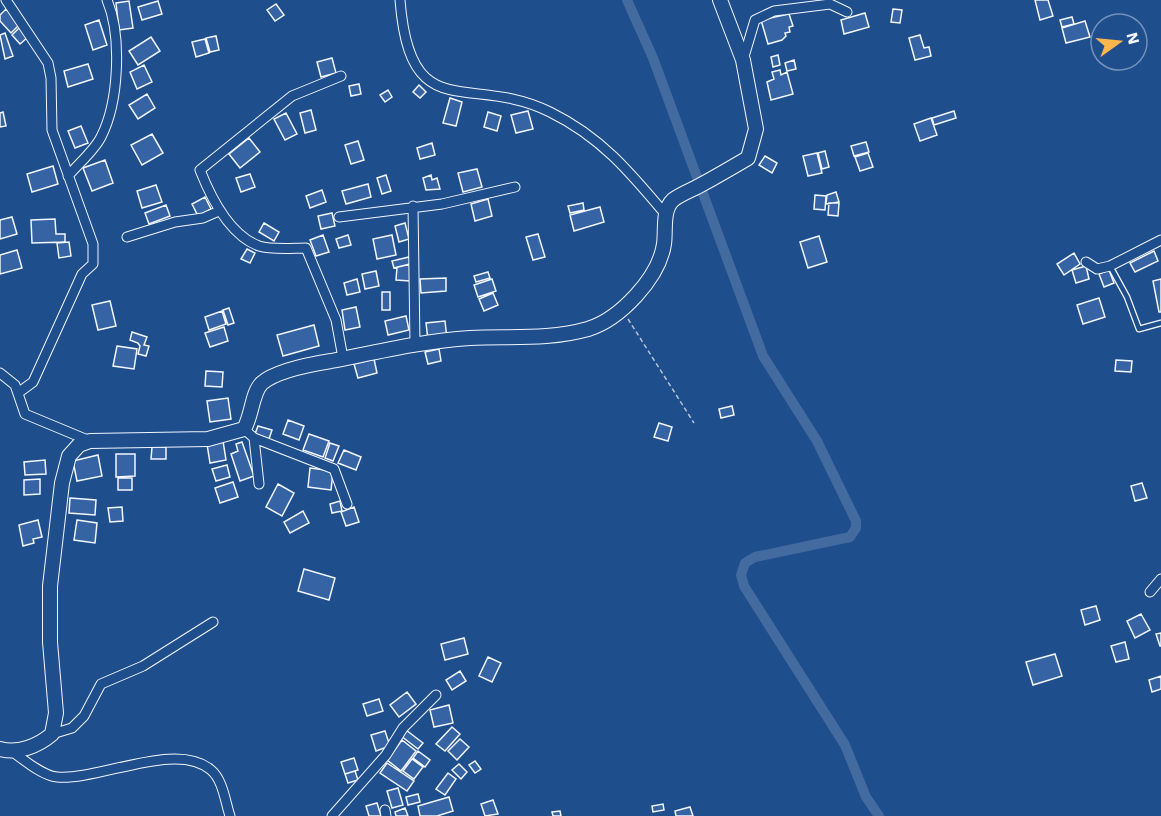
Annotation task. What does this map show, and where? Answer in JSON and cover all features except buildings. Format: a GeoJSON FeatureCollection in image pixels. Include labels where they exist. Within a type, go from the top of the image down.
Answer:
{"type":"FeatureCollection","features":[{"type":"Feature","properties":{"kind":"street"},"geometry":{"type":"LineString","coordinates":[[6,0],[48,63],[51,78],[52,130],[93,244],[93,264],[81,274],[33,382],[18,393]]}},
{"type":"Feature","properties":{"kind":"street"},"geometry":{"type":"LineString","coordinates":[[68,176],[100,137],[108,114],[117,65],[116,40],[107,0]]}},
{"type":"Feature","properties":{"kind":"street"},"geometry":{"type":"LineString","coordinates":[[400,0],[402,33],[411,58],[420,73],[434,85],[520,101],[549,111],[584,132],[622,162],[666,215]]}},
{"type":"Feature","properties":{"kind":"street"},"geometry":{"type":"LineString","coordinates":[[259,484],[249,433],[256,391],[263,382],[301,367],[415,344],[472,338],[514,339],[562,335],[590,328],[633,299],[650,278],[664,246],[666,215],[672,201],[748,158],[756,129],[743,60],[720,0]]}},
{"type":"Feature","properties":{"kind":"street"},"geometry":{"type":"LineString","coordinates":[[743,60],[755,20],[774,11],[830,4],[847,12]]}},
{"type":"Feature","properties":{"kind":"street"},"geometry":{"type":"LineString","coordinates":[[341,76],[292,96],[200,170],[219,211],[241,234],[260,246],[306,248],[336,320],[343,358]]}},
{"type":"Feature","properties":{"kind":"street"},"geometry":{"type":"LineString","coordinates":[[339,217],[442,204],[515,187]]}},
{"type":"Feature","properties":{"kind":"street"},"geometry":{"type":"LineString","coordinates":[[413,206],[415,344]]}},
{"type":"Feature","properties":{"kind":"street"},"geometry":{"type":"LineString","coordinates":[[127,237],[175,222],[203,218],[219,211]]}},
{"type":"Feature","properties":{"kind":"street"},"geometry":{"type":"LineString","coordinates":[[1086,262],[1097,269],[1110,266],[1161,240]]}},
{"type":"Feature","properties":{"kind":"street"},"geometry":{"type":"LineString","coordinates":[[0,373],[15,385],[25,414],[90,441]]}},
{"type":"Feature","properties":{"kind":"street"},"geometry":{"type":"LineString","coordinates":[[52,734],[56,713],[50,642],[50,586],[62,483],[69,456],[79,445],[90,441],[208,439],[249,433],[334,469],[347,504]]}},
{"type":"Feature","properties":{"kind":"street"},"geometry":{"type":"LineString","coordinates":[[1150,592],[1161,579]]}},
{"type":"Feature","properties":{"kind":"street"},"geometry":{"type":"LineString","coordinates":[[6,751],[43,742],[52,734],[72,728],[84,716],[101,684],[143,666],[213,622]]}},
{"type":"Feature","properties":{"kind":"street"},"geometry":{"type":"LineString","coordinates":[[332,816],[386,755],[403,728],[436,695]]}},
{"type":"Feature","properties":{"kind":"street"},"geometry":{"type":"LineString","coordinates":[[6,751],[55,778],[90,774],[167,759],[196,762],[211,770],[219,781],[230,816]]}},
{"type":"Feature","properties":{"kind":"lane"},"geometry":{"type":"LineString","coordinates":[[1110,266],[1127,297],[1139,329],[1161,323]]}},
{"type":"Feature","properties":{"kind":"path"},"geometry":{"type":"LineString","coordinates":[[621,309],[694,423]]}},
{"type":"Feature","properties":{"kind":"waterway"},"geometry":{"type":"LineString","coordinates":[[627,0],[653,58],[763,356],[817,441],[856,521],[856,528],[850,537],[755,557],[745,563],[741,575],[744,586],[845,745],[866,797],[879,816]]}}]}
